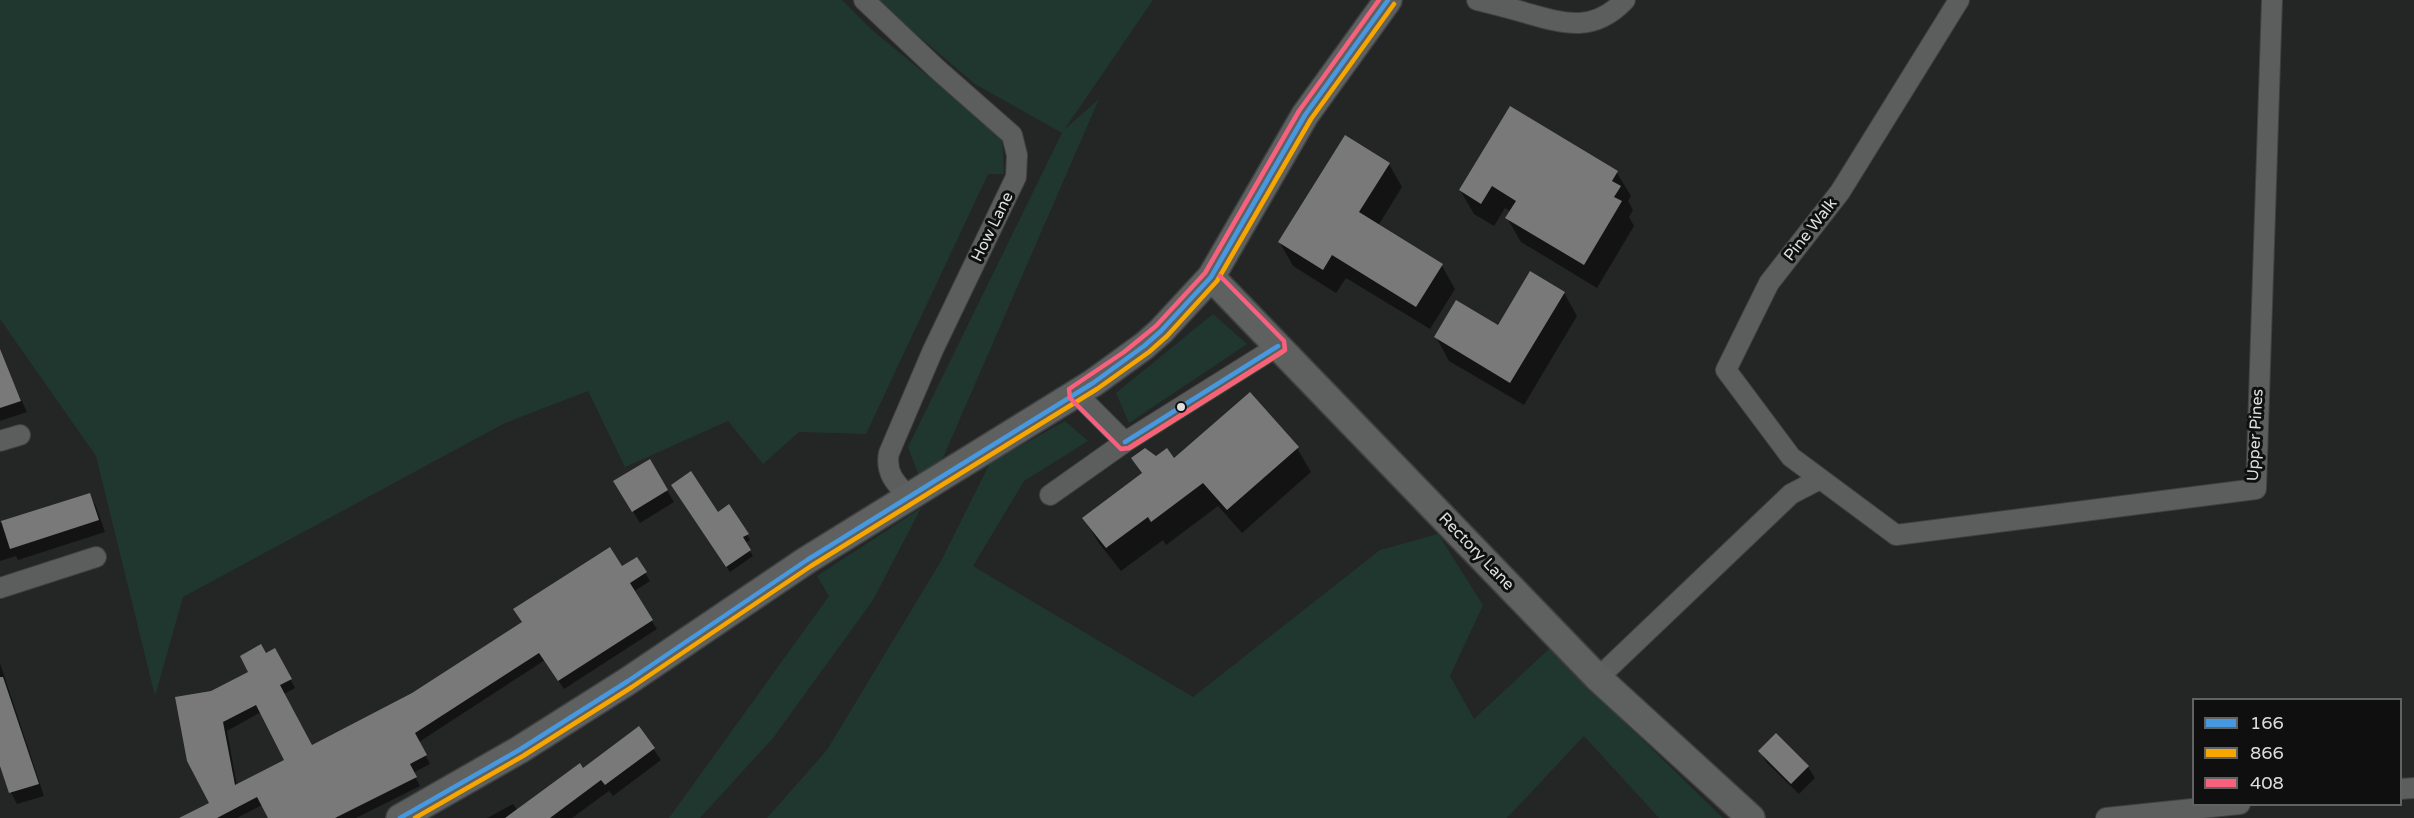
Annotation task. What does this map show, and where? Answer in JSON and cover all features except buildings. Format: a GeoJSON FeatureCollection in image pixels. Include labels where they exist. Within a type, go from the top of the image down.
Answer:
{"type":"FeatureCollection","features":[{"type":"Feature","properties":{"kind":"main road"},"geometry":{"type":"LineString","coordinates":[[400,818],[519,750],[618,687],[807,560],[1076,393],[1128,358],[1161,331],[1211,277],[1305,115],[1388,0]]}},
{"type":"Feature","properties":{"kind":"main road","name":"Rectory Lane"},"geometry":{"type":"LineString","coordinates":[[1211,277],[1598,678],[1751,818]]}},
{"type":"Feature","properties":{"kind":"street","name":"How Lane"},"geometry":{"type":"LineString","coordinates":[[864,0],[1012,135],[1017,155],[1016,177],[933,350],[892,446],[887,464],[897,485],[908,496]]}},
{"type":"Feature","properties":{"kind":"street"},"geometry":{"type":"LineString","coordinates":[[1477,0],[1554,21],[1582,24],[1597,21],[1611,13],[1625,0]]}},
{"type":"Feature","properties":{"kind":"street","name":"Pine Walk"},"geometry":{"type":"LineString","coordinates":[[1820,479],[1791,457],[1726,370],[1769,283],[1840,192],[1959,0]]}},
{"type":"Feature","properties":{"kind":"street","name":"Upper Pines"},"geometry":{"type":"LineString","coordinates":[[1820,479],[1896,535],[2256,489],[2272,0]]}},
{"type":"Feature","properties":{"kind":"street"},"geometry":{"type":"LineString","coordinates":[[1050,495],[1125,442],[1278,346]]}},
{"type":"Feature","properties":{"kind":"street"},"geometry":{"type":"LineString","coordinates":[[1076,393],[1125,442]]}},
{"type":"Feature","properties":{"kind":"street"},"geometry":{"type":"LineString","coordinates":[[0,441],[20,435]]}},
{"type":"Feature","properties":{"kind":"street"},"geometry":{"type":"LineString","coordinates":[[1791,457],[1791,494]]}},
{"type":"Feature","properties":{"kind":"street"},"geometry":{"type":"LineString","coordinates":[[1598,678],[1791,494],[1820,479]]}},
{"type":"Feature","properties":{"kind":"street"},"geometry":{"type":"LineString","coordinates":[[0,588],[96,557]]}},
{"type":"Feature","properties":{"kind":"street"},"geometry":{"type":"LineString","coordinates":[[2106,818],[2221,806]]}},
{"type":"Feature","properties":{"kind":"green space"},"geometry":{"type":"Polygon","coordinates":[[[0,0],[842,0],[872,30],[1002,137],[1004,174],[988,174],[866,434],[799,432],[763,464],[728,421],[625,467],[588,391],[505,423],[183,597],[155,696],[96,456],[0,319],[0,0]]]}},
{"type":"Feature","properties":{"kind":"green space"},"geometry":{"type":"Polygon","coordinates":[[[876,0],[1153,0],[1064,130],[1099,99],[942,460],[919,476],[908,447],[1062,133],[975,84],[876,0]]]}},
{"type":"Feature","properties":{"kind":"green space"},"geometry":{"type":"Polygon","coordinates":[[[1213,314],[1247,344],[1129,423],[1116,393],[1213,314]]]}},
{"type":"Feature","properties":{"kind":"green space"},"geometry":{"type":"Polygon","coordinates":[[[1065,421],[1088,441],[1024,481],[973,566],[1193,697],[1380,550],[1438,534],[1483,605],[1450,676],[1474,719],[1549,649],[1723,818],[1659,818],[1584,736],[1507,818],[767,818],[827,750],[941,561],[990,463],[1065,421]]]}},
{"type":"Feature","properties":{"kind":"green space"},"geometry":{"type":"Polygon","coordinates":[[[921,508],[873,600],[773,738],[700,818],[669,818],[829,596],[817,576],[921,508]]]}},
{"type":"Feature","properties":{"kind":"transit line","name":"408"},"geometry":{"type":"LineString","coordinates":[[1220,276],[1284,341],[1285,350],[1129,448],[1121,449],[1070,398],[1069,389],[1124,352],[1156,326],[1205,273],[1299,111],[1379,0]]}},
{"type":"Feature","properties":{"kind":"transit line","name":"166"},"geometry":{"type":"LineString","coordinates":[[400,818],[519,750],[628,681],[807,560],[1093,383],[1144,346],[1211,277],[1305,115],[1388,0]]}},
{"type":"Feature","properties":{"kind":"transit line","name":"866"},"geometry":{"type":"LineString","coordinates":[[415,818],[523,756],[632,687],[811,566],[1097,389],[1149,352],[1167,336],[1217,281],[1311,119],[1394,4]]}},
{"type":"Feature","properties":{"kind":"transit line","name":"166"},"geometry":{"type":"LineString","coordinates":[[1125,442],[1278,346]]}},
{"type":"Feature","properties":{"kind":"transit line","name":"866"},"geometry":{"type":"LineString","coordinates":[[1129,448],[1282,352]]}}]}
